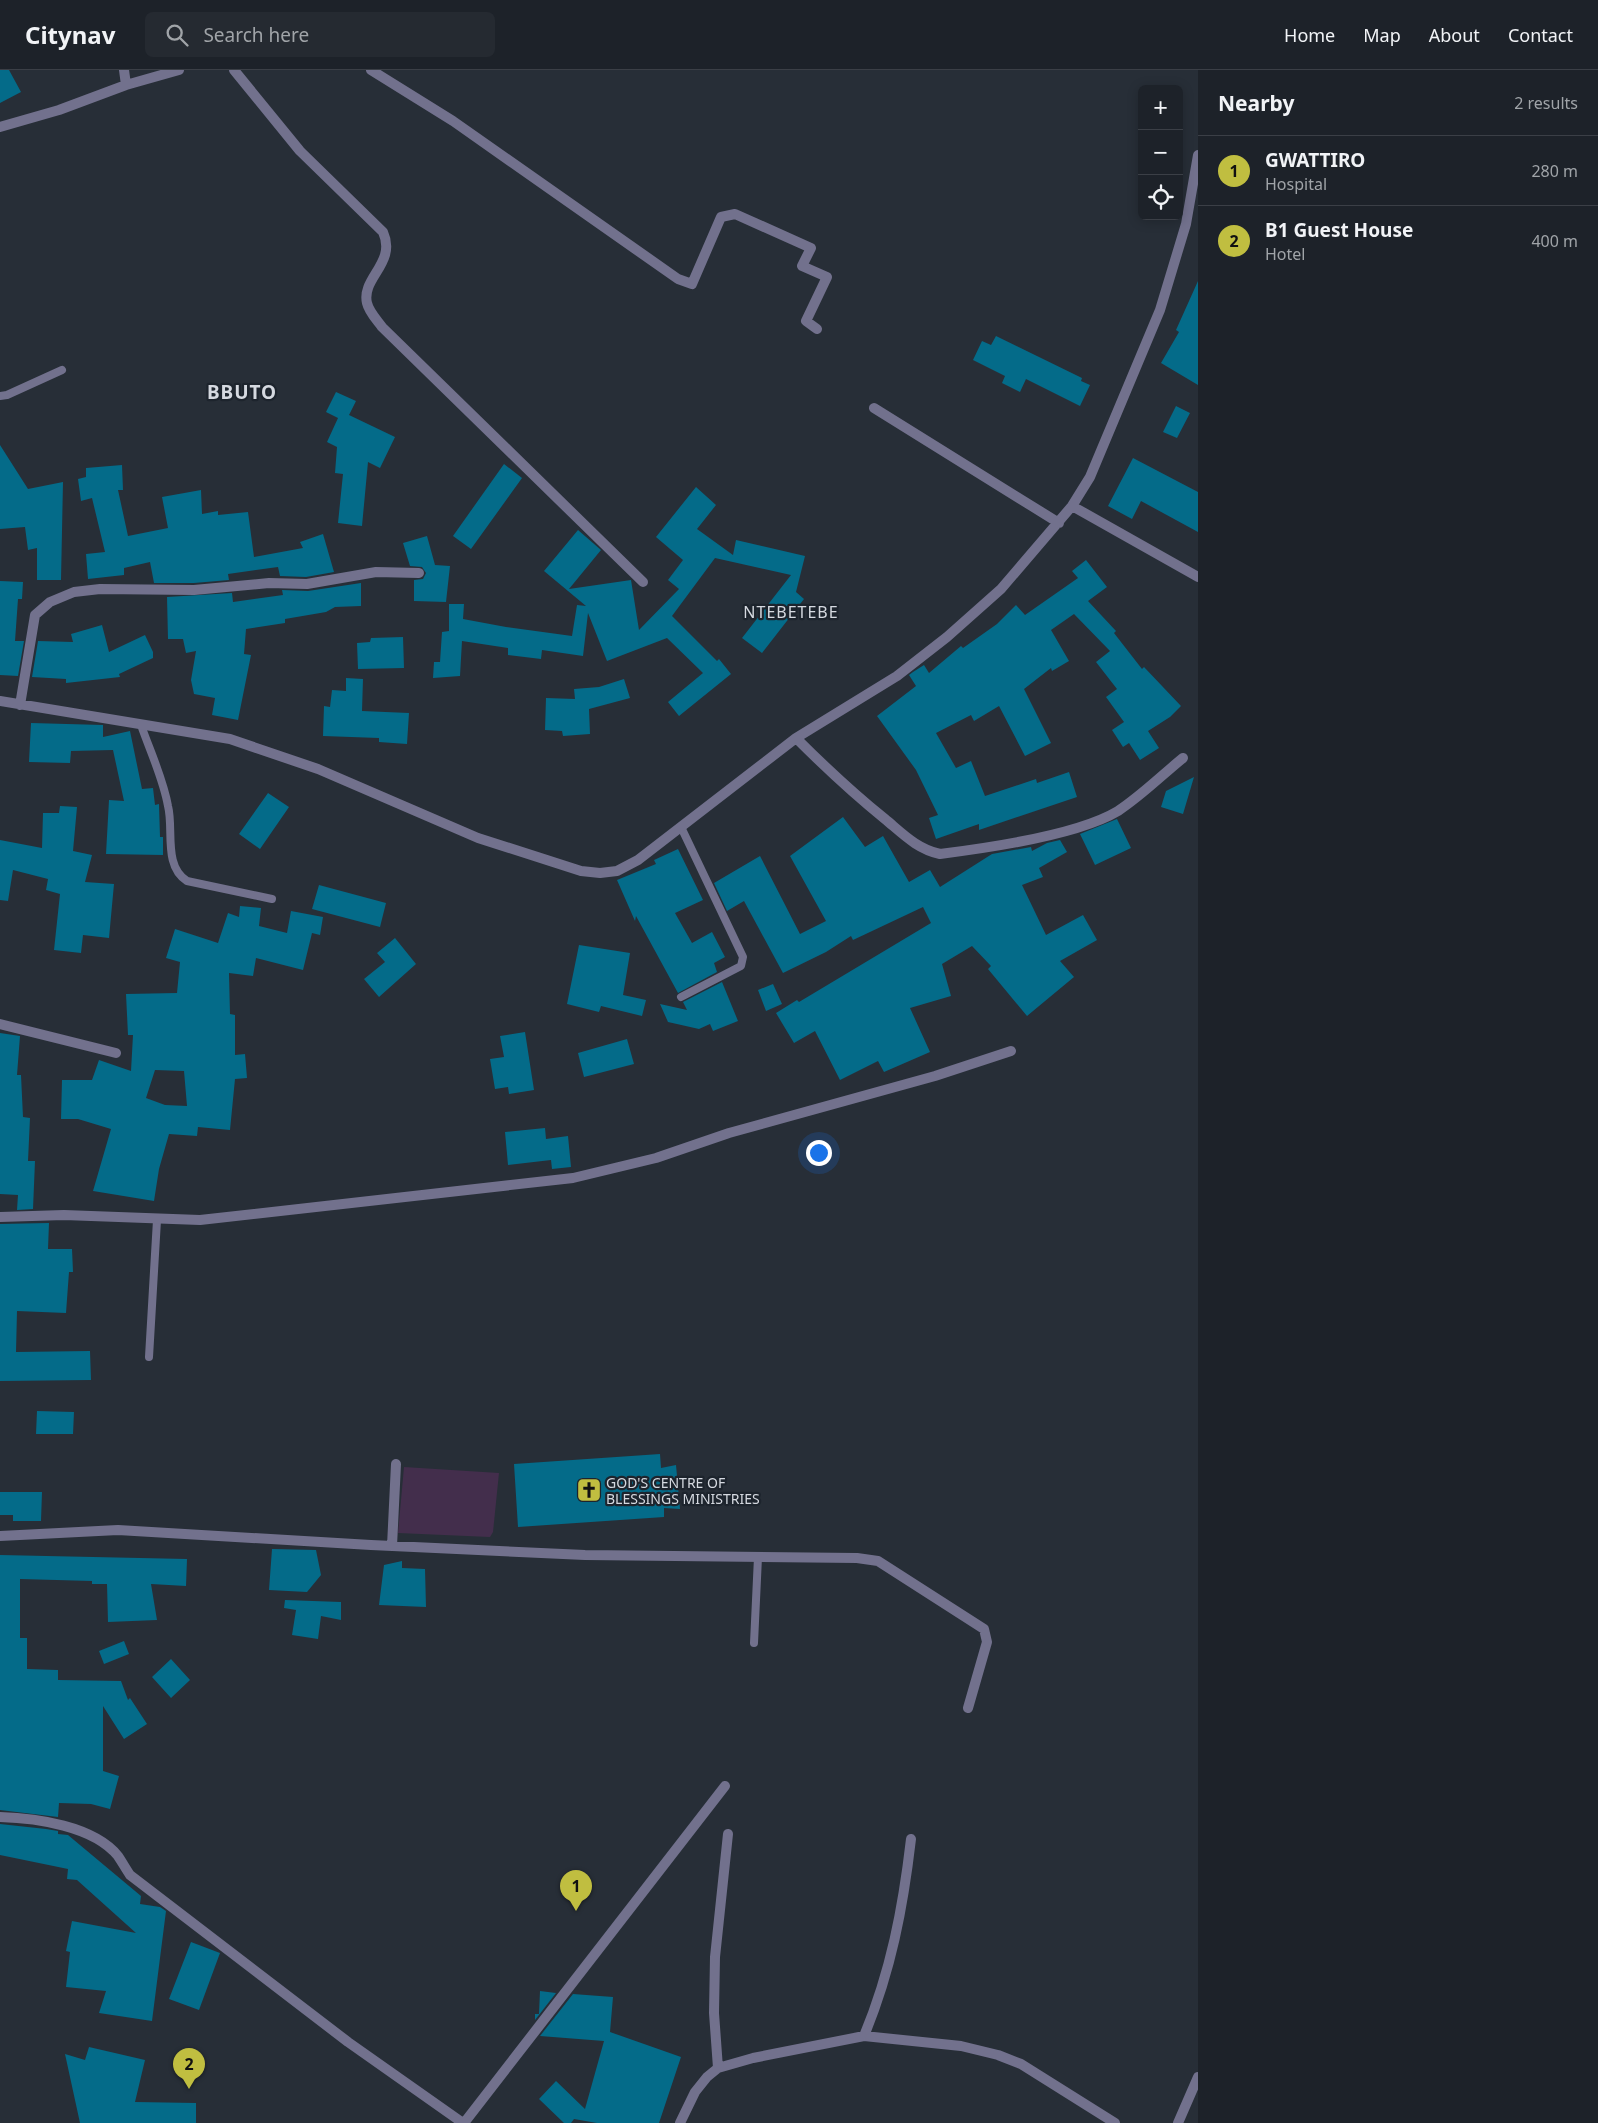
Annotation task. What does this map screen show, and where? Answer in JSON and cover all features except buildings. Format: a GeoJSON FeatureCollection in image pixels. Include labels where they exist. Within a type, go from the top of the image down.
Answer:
{"type":"FeatureCollection","features":[{"type":"Feature","properties":{"kind":"street"},"geometry":{"type":"LineString","coordinates":[[124,70],[126,85]]}},
{"type":"Feature","properties":{"kind":"street"},"geometry":{"type":"LineString","coordinates":[[0,127],[59,110],[126,85],[179,70]]}},
{"type":"Feature","properties":{"kind":"street"},"geometry":{"type":"LineString","coordinates":[[234,70],[300,151],[383,232],[387,241],[387,251],[369,286],[366,300],[368,307],[382,327],[643,582]]}},
{"type":"Feature","properties":{"kind":"street"},"geometry":{"type":"LineString","coordinates":[[371,70],[452,121],[678,279],[692,284],[721,217],[735,214],[811,248],[802,266],[827,277],[806,321],[817,329]]}},
{"type":"Feature","properties":{"kind":"street"},"geometry":{"type":"LineString","coordinates":[[0,701],[230,739],[318,769],[478,838],[581,871],[600,873],[616,871],[638,860],[796,738],[897,676],[947,637],[1001,589],[1059,523],[1090,477],[1160,310],[1186,224],[1198,155]]}},
{"type":"Feature","properties":{"kind":"street"},"geometry":{"type":"LineString","coordinates":[[874,408],[1059,523]]}},
{"type":"Feature","properties":{"kind":"street"},"geometry":{"type":"LineString","coordinates":[[1072,506],[1198,577]]}},
{"type":"Feature","properties":{"kind":"street"},"geometry":{"type":"LineString","coordinates":[[20,705],[35,614],[50,602],[74,592],[100,589],[194,590],[269,583],[307,584],[376,572],[419,574]]}},
{"type":"Feature","properties":{"kind":"street"},"geometry":{"type":"LineString","coordinates":[[796,738],[858,799],[908,839],[927,851],[940,854],[1038,838],[1096,822],[1118,811],[1183,758]]}},
{"type":"Feature","properties":{"kind":"street"},"geometry":{"type":"LineString","coordinates":[[0,1024],[116,1053]]}},
{"type":"Feature","properties":{"kind":"street"},"geometry":{"type":"LineString","coordinates":[[0,1217],[64,1215],[157,1220],[200,1220],[573,1178],[656,1158],[729,1133],[935,1076],[1011,1051]]}},
{"type":"Feature","properties":{"kind":"street"},"geometry":{"type":"LineString","coordinates":[[392,1546],[396,1464]]}},
{"type":"Feature","properties":{"kind":"street"},"geometry":{"type":"LineString","coordinates":[[0,1536],[118,1530],[585,1555],[857,1558],[878,1561],[984,1629],[987,1642],[968,1708]]}},
{"type":"Feature","properties":{"kind":"street"},"geometry":{"type":"LineString","coordinates":[[0,1817],[31,1818],[49,1822],[66,1826],[94,1838],[117,1854],[130,1875],[348,2042],[463,2123],[725,1786]]}},
{"type":"Feature","properties":{"kind":"street"},"geometry":{"type":"LineString","coordinates":[[718,2068],[714,2013],[715,1956],[728,1834]]}},
{"type":"Feature","properties":{"kind":"street"},"geometry":{"type":"LineString","coordinates":[[864,2036],[878,2002],[894,1947],[911,1839]]}},
{"type":"Feature","properties":{"kind":"street"},"geometry":{"type":"LineString","coordinates":[[680,2123],[695,2092],[707,2077],[718,2068],[753,2058],[864,2036],[961,2046],[998,2055],[1037,2073],[1115,2123]]}},
{"type":"Feature","properties":{"kind":"street"},"geometry":{"type":"LineString","coordinates":[[1178,2123],[1198,2077]]}},
{"type":"Feature","properties":{"kind":"lane"},"geometry":{"type":"LineString","coordinates":[[0,396],[7,396],[62,370]]}},
{"type":"Feature","properties":{"kind":"lane"},"geometry":{"type":"LineString","coordinates":[[141,725],[168,806],[174,866],[179,876],[187,881],[272,899]]}},
{"type":"Feature","properties":{"kind":"lane"},"geometry":{"type":"LineString","coordinates":[[680,997],[741,966],[744,957],[682,827]]}},
{"type":"Feature","properties":{"kind":"lane"},"geometry":{"type":"LineString","coordinates":[[149,1357],[157,1220]]}},
{"type":"Feature","properties":{"kind":"lane"},"geometry":{"type":"LineString","coordinates":[[754,1643],[758,1557]]}},
{"type":"Feature","properties":{"kind":"shaded area"},"geometry":{"type":"Polygon","coordinates":[[[404,1467],[499,1473],[493,1532],[490,1537],[398,1533],[404,1467]]]}},
{"type":"Feature","properties":{"kind":"place","name":"GOD'S CENTRE OF BLESSINGS MINISTRIES"},"geometry":{"type":"Point","coordinates":[589,1490]}},
{"type":"Feature","properties":{"kind":"place","name":"GWATTIRO"},"geometry":{"type":"Point","coordinates":[576,1911]}},
{"type":"Feature","properties":{"kind":"place","name":"B1 Guest House"},"geometry":{"type":"Point","coordinates":[189,2089]}},
{"type":"Feature","properties":{"kind":"district","name":"BBUTO"},"geometry":{"type":"Point","coordinates":[242,392]}},
{"type":"Feature","properties":{"kind":"district","name":"NTEBETEBE"},"geometry":{"type":"Point","coordinates":[791,612]}}]}
